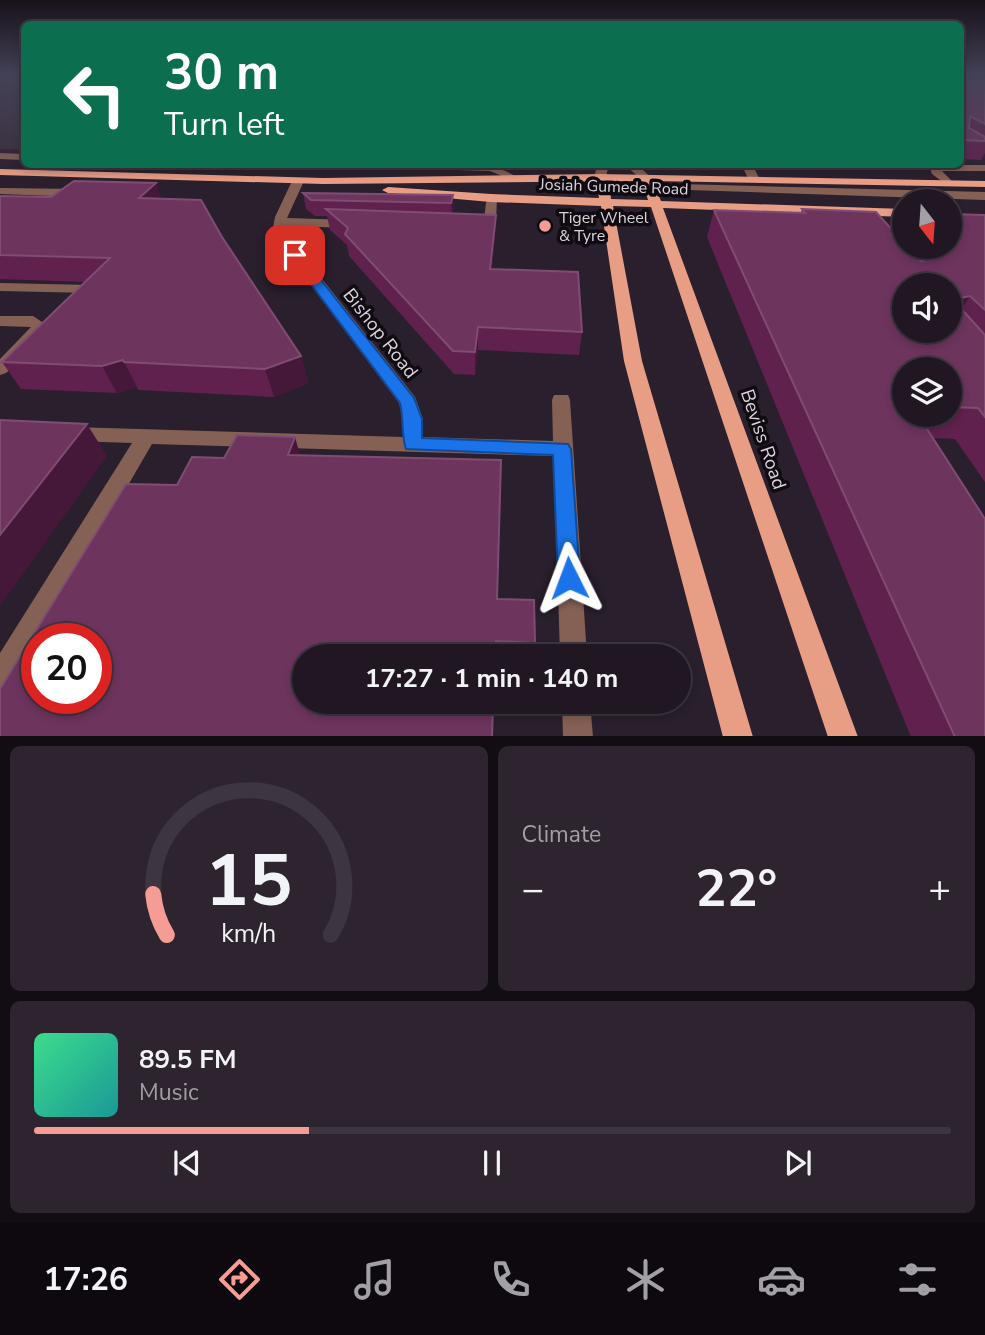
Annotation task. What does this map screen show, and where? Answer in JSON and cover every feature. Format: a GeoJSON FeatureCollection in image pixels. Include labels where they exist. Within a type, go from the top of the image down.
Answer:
{"type":"FeatureCollection","features":[{"type":"Feature","properties":{"kind":"main road","name":"Josiah Gumede Road"},"geometry":{"type":"LineString","coordinates":[[0,173],[298,181],[514,178],[602,181]]}},
{"type":"Feature","properties":{"kind":"main road","name":"Josiah Gumede Road"},"geometry":{"type":"LineString","coordinates":[[323,181],[399,191],[491,198],[606,201],[650,189],[753,178],[985,184]]}},
{"type":"Feature","properties":{"kind":"main road"},"geometry":{"type":"LineString","coordinates":[[602,181],[633,361],[738,736]]}},
{"type":"Feature","properties":{"kind":"main road","name":"Josiah Gumede Road"},"geometry":{"type":"LineString","coordinates":[[650,189],[855,216],[892,214]]}},
{"type":"Feature","properties":{"kind":"main road","name":"Beviss Road"},"geometry":{"type":"LineString","coordinates":[[650,189],[843,736]]}},
{"type":"Feature","properties":{"kind":"street"},"geometry":{"type":"LineString","coordinates":[[0,156],[21,157]]}},
{"type":"Feature","properties":{"kind":"street"},"geometry":{"type":"LineString","coordinates":[[494,168],[514,178]]}},
{"type":"Feature","properties":{"kind":"street"},"geometry":{"type":"LineString","coordinates":[[604,168],[602,181],[650,189],[985,196]]}},
{"type":"Feature","properties":{"kind":"street"},"geometry":{"type":"LineString","coordinates":[[632,168],[650,189]]}},
{"type":"Feature","properties":{"kind":"street"},"geometry":{"type":"LineString","coordinates":[[748,168],[753,178]]}},
{"type":"Feature","properties":{"kind":"street"},"geometry":{"type":"LineString","coordinates":[[948,183],[935,168],[985,168]]}},
{"type":"Feature","properties":{"kind":"street"},"geometry":{"type":"LineString","coordinates":[[122,188],[151,176]]}},
{"type":"Feature","properties":{"kind":"street"},"geometry":{"type":"LineString","coordinates":[[298,181],[280,222],[361,224]]}},
{"type":"Feature","properties":{"kind":"street"},"geometry":{"type":"LineString","coordinates":[[0,191],[97,192]]}},
{"type":"Feature","properties":{"kind":"street"},"geometry":{"type":"LineString","coordinates":[[456,227],[488,224],[491,198]]}},
{"type":"Feature","properties":{"kind":"street","name":"Bishop Road"},"geometry":{"type":"LineString","coordinates":[[280,222],[279,233],[408,402],[413,419],[413,444]]}},
{"type":"Feature","properties":{"kind":"street"},"geometry":{"type":"LineString","coordinates":[[0,287],[90,289]]}},
{"type":"Feature","properties":{"kind":"street"},"geometry":{"type":"LineString","coordinates":[[0,321],[33,321],[40,326],[33,338],[0,369]]}},
{"type":"Feature","properties":{"kind":"street"},"geometry":{"type":"LineString","coordinates":[[561,400],[573,644]]}},
{"type":"Feature","properties":{"kind":"street"},"geometry":{"type":"LineString","coordinates":[[57,434],[562,449]]}},
{"type":"Feature","properties":{"kind":"street"},"geometry":{"type":"LineString","coordinates":[[0,678],[146,436]]}},
{"type":"Feature","properties":{"kind":"street"},"geometry":{"type":"LineString","coordinates":[[577,714],[578,736]]}},
{"type":"Feature","properties":{"kind":"shaded area"},"geometry":{"type":"Polygon","coordinates":[[[0,110],[21,110],[21,150],[0,149],[0,110]]]}},
{"type":"Feature","properties":{"kind":"building"},"geometry":{"type":"Polygon","coordinates":[[[964,110],[985,110],[985,124],[970,116],[969,128],[985,137],[985,141],[964,140],[964,110]]]}},
{"type":"Feature","properties":{"kind":"building"},"geometry":{"type":"Polygon","coordinates":[[[74,181],[156,183],[139,198],[201,200],[222,237],[301,356],[265,369],[123,360],[102,366],[2,362],[110,258],[0,255],[0,196],[51,197],[74,181]]]}},
{"type":"Feature","properties":{"kind":"building"},"geometry":{"type":"Polygon","coordinates":[[[303,193],[453,195],[451,203],[311,200],[303,193]]]}},
{"type":"Feature","properties":{"kind":"building"},"geometry":{"type":"Polygon","coordinates":[[[326,209],[496,215],[490,269],[578,272],[582,332],[478,327],[475,352],[453,351],[345,234],[348,228],[326,209]]]}},
{"type":"Feature","properties":{"kind":"building"},"geometry":{"type":"Polygon","coordinates":[[[714,210],[876,212],[892,230],[892,259],[921,261],[962,259],[962,214],[985,215],[985,310],[970,296],[962,298],[962,273],[892,273],[892,343],[962,343],[962,310],[985,335],[985,417],[978,408],[962,407],[962,357],[892,357],[892,427],[926,427],[985,519],[985,736],[955,736],[714,210]]]}},
{"type":"Feature","properties":{"kind":"building"},"geometry":{"type":"Polygon","coordinates":[[[0,420],[87,424],[0,535],[0,420]]]}},
{"type":"Feature","properties":{"kind":"building"},"geometry":{"type":"Polygon","coordinates":[[[237,435],[295,437],[288,455],[501,460],[497,599],[534,600],[535,643],[496,641],[496,644],[292,644],[292,714],[493,714],[492,736],[0,736],[0,689],[21,655],[21,714],[112,714],[112,623],[41,623],[126,484],[177,485],[192,457],[224,458],[237,435]]]}},
{"type":"Feature","properties":{"kind":"place","name":"Tiger Wheel & Tyre"},"geometry":{"type":"Point","coordinates":[545,226]}},
{"type":"Feature","properties":{"kind":"route"},"geometry":{"type":"LineString","coordinates":[[295,255],[408,402],[413,419],[413,444],[562,449],[569,578]]}}]}
